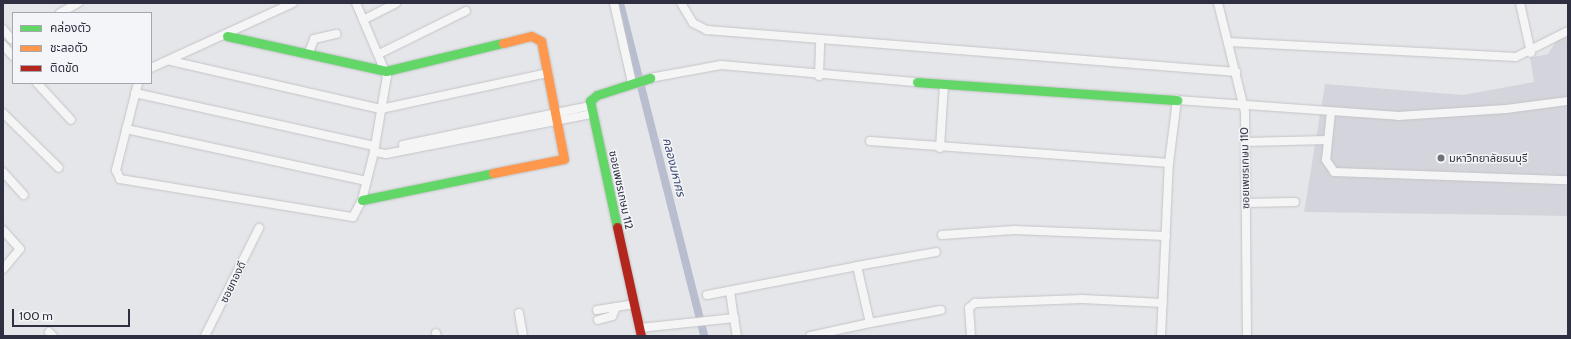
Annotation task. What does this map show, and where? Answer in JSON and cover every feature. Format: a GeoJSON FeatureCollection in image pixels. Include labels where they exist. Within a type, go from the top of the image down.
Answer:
{"type":"FeatureCollection","features":[{"type":"Feature","properties":{"kind":"street"},"geometry":{"type":"LineString","coordinates":[[62,12],[78,3]]}},
{"type":"Feature","properties":{"kind":"street"},"geometry":{"type":"LineString","coordinates":[[152,68],[171,61],[227,36],[293,3]]}},
{"type":"Feature","properties":{"kind":"street"},"geometry":{"type":"LineString","coordinates":[[138,84],[116,170],[120,179],[348,218],[356,213],[362,200],[366,181],[376,150],[386,71],[356,3]]}},
{"type":"Feature","properties":{"kind":"street"},"geometry":{"type":"LineString","coordinates":[[363,20],[396,3]]}},
{"type":"Feature","properties":{"kind":"street"},"geometry":{"type":"LineString","coordinates":[[614,3],[635,82]]}},
{"type":"Feature","properties":{"kind":"street"},"geometry":{"type":"LineString","coordinates":[[681,3],[693,23],[707,30],[1236,72]]}},
{"type":"Feature","properties":{"kind":"street","name":"ซอยเพชรเกษม 110"},"geometry":{"type":"LineString","coordinates":[[1218,3],[1244,105],[1247,336]]}},
{"type":"Feature","properties":{"kind":"street"},"geometry":{"type":"LineString","coordinates":[[1520,3],[1531,53]]}},
{"type":"Feature","properties":{"kind":"street"},"geometry":{"type":"LineString","coordinates":[[379,54],[466,11]]}},
{"type":"Feature","properties":{"kind":"street"},"geometry":{"type":"LineString","coordinates":[[3,29],[12,38],[3,45],[12,55]]}},
{"type":"Feature","properties":{"kind":"street"},"geometry":{"type":"LineString","coordinates":[[1228,42],[1486,58],[1531,53],[1543,41],[1568,31]]}},
{"type":"Feature","properties":{"kind":"street"},"geometry":{"type":"LineString","coordinates":[[308,55],[314,39],[336,34]]}},
{"type":"Feature","properties":{"kind":"street"},"geometry":{"type":"LineString","coordinates":[[227,36],[386,71],[537,36],[548,73],[564,155],[560,161],[362,200]]}},
{"type":"Feature","properties":{"kind":"street"},"geometry":{"type":"LineString","coordinates":[[819,76],[820,39]]}},
{"type":"Feature","properties":{"kind":"street"},"geometry":{"type":"LineString","coordinates":[[171,61],[381,110],[548,73]]}},
{"type":"Feature","properties":{"kind":"street"},"geometry":{"type":"LineString","coordinates":[[135,93],[376,150],[591,110],[592,97],[635,82],[712,65],[819,76],[1398,116],[1506,109],[1568,101]]}},
{"type":"Feature","properties":{"kind":"street"},"geometry":{"type":"LineString","coordinates":[[38,84],[71,120]]}},
{"type":"Feature","properties":{"kind":"street"},"geometry":{"type":"LineString","coordinates":[[940,148],[944,84]]}},
{"type":"Feature","properties":{"kind":"street"},"geometry":{"type":"LineString","coordinates":[[1161,336],[1169,163],[1177,100]]}},
{"type":"Feature","properties":{"kind":"street","name":"ซอยเพชรเกษม 112"},"geometry":{"type":"LineString","coordinates":[[591,110],[640,332]]}},
{"type":"Feature","properties":{"kind":"street"},"geometry":{"type":"LineString","coordinates":[[1331,112],[1326,160],[1334,172],[1568,180]]}},
{"type":"Feature","properties":{"kind":"street"},"geometry":{"type":"LineString","coordinates":[[3,113],[59,168]]}},
{"type":"Feature","properties":{"kind":"street"},"geometry":{"type":"LineString","coordinates":[[126,129],[366,181]]}},
{"type":"Feature","properties":{"kind":"street"},"geometry":{"type":"LineString","coordinates":[[1245,142],[1328,140]]}},
{"type":"Feature","properties":{"kind":"street"},"geometry":{"type":"LineString","coordinates":[[870,141],[940,148],[1169,163]]}},
{"type":"Feature","properties":{"kind":"street"},"geometry":{"type":"LineString","coordinates":[[3,172],[24,195]]}},
{"type":"Feature","properties":{"kind":"street"},"geometry":{"type":"LineString","coordinates":[[1246,203],[1295,202]]}},
{"type":"Feature","properties":{"kind":"street","name":"ซอยทองดี"},"geometry":{"type":"LineString","coordinates":[[205,336],[259,228]]}},
{"type":"Feature","properties":{"kind":"street"},"geometry":{"type":"LineString","coordinates":[[3,230],[20,249],[3,269]]}},
{"type":"Feature","properties":{"kind":"street"},"geometry":{"type":"LineString","coordinates":[[942,235],[1014,230],[1166,236]]}},
{"type":"Feature","properties":{"kind":"street"},"geometry":{"type":"LineString","coordinates":[[706,294],[730,291],[936,252]]}},
{"type":"Feature","properties":{"kind":"street"},"geometry":{"type":"LineString","coordinates":[[857,266],[870,323]]}},
{"type":"Feature","properties":{"kind":"street"},"geometry":{"type":"LineString","coordinates":[[730,291],[737,336]]}},
{"type":"Feature","properties":{"kind":"street"},"geometry":{"type":"LineString","coordinates":[[971,336],[969,308],[975,303],[1082,299],[1163,302]]}},
{"type":"Feature","properties":{"kind":"street"},"geometry":{"type":"LineString","coordinates":[[597,310],[633,304]]}},
{"type":"Feature","properties":{"kind":"street"},"geometry":{"type":"LineString","coordinates":[[598,320],[612,316],[616,307]]}},
{"type":"Feature","properties":{"kind":"street"},"geometry":{"type":"LineString","coordinates":[[810,336],[941,310]]}},
{"type":"Feature","properties":{"kind":"street"},"geometry":{"type":"LineString","coordinates":[[519,313],[523,336]]}},
{"type":"Feature","properties":{"kind":"street"},"geometry":{"type":"LineString","coordinates":[[640,332],[689,322],[734,318]]}},
{"type":"Feature","properties":{"kind":"shaded area","name":"มหาวิทยาลัยธนบุรี"},"geometry":{"type":"Polygon","coordinates":[[[1568,37],[1568,216],[1304,212],[1325,84],[1463,95],[1534,82],[1530,58],[1548,54],[1558,38],[1568,37]]]}},
{"type":"Feature","properties":{"kind":"waterway","name":"คลองมหาศร"},"geometry":{"type":"LineString","coordinates":[[620,3],[704,336]]}},
{"type":"Feature","properties":{"kind":"traffic: fast"},"geometry":{"type":"LineString","coordinates":[[227,36],[386,71],[503,43]]}},
{"type":"Feature","properties":{"kind":"traffic: fast"},"geometry":{"type":"LineString","coordinates":[[617,227],[590,101],[597,95],[650,78]]}},
{"type":"Feature","properties":{"kind":"traffic: fast"},"geometry":{"type":"LineString","coordinates":[[917,82],[1177,100]]}},
{"type":"Feature","properties":{"kind":"traffic: fast"},"geometry":{"type":"LineString","coordinates":[[362,200],[493,173]]}},
{"type":"Feature","properties":{"kind":"traffic: slow"},"geometry":{"type":"LineString","coordinates":[[493,173],[564,159],[541,41],[531,36],[503,43]]}},
{"type":"Feature","properties":{"kind":"traffic: jam"},"geometry":{"type":"LineString","coordinates":[[617,227],[641,336]]}},
{"type":"Feature","properties":{"kind":"place","name":"มหาวิทยาลัยธนบุรี"},"geometry":{"type":"Point","coordinates":[1441,158]}}]}
